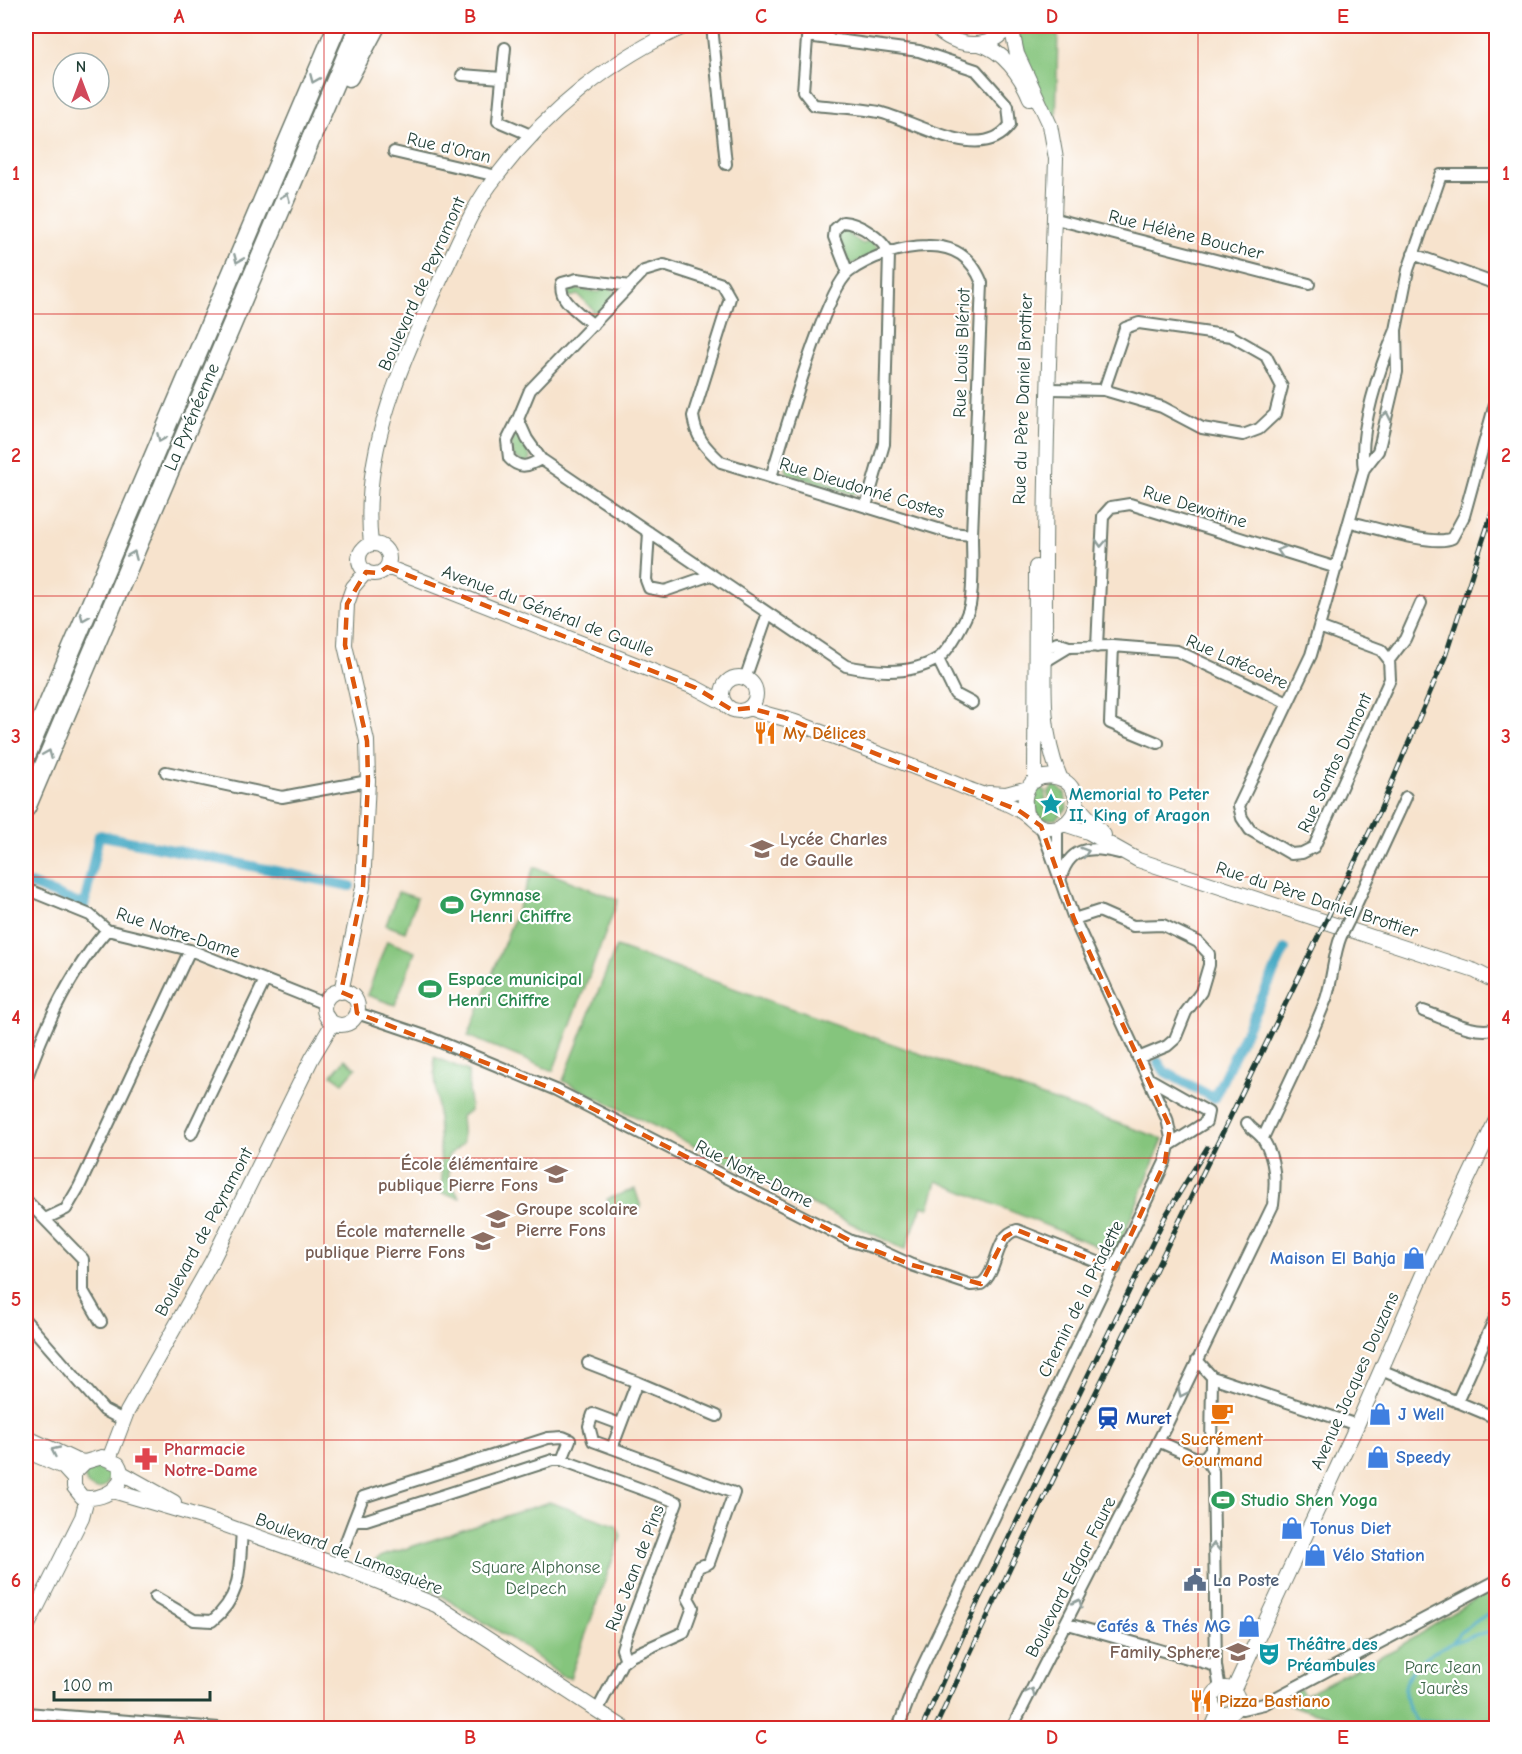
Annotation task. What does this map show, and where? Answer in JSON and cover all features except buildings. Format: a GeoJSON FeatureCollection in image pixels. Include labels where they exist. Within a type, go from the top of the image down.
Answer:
{"type":"FeatureCollection","features":[{"type":"Feature","properties":{"kind":"highway","name":"La Pyrénéenne"},"geometry":{"type":"LineString","coordinates":[[26,756],[337,26]]}},
{"type":"Feature","properties":{"kind":"highway","name":"La Pyrénéenne"},"geometry":{"type":"LineString","coordinates":[[26,808],[359,26]]}},
{"type":"Feature","properties":{"kind":"highway"},"geometry":{"type":"LineString","coordinates":[[314,131],[332,111],[376,26]]}},
{"type":"Feature","properties":{"kind":"main road","name":"Boulevard de Peyramont"},"geometry":{"type":"LineString","coordinates":[[371,544],[371,490],[384,422],[401,371],[436,288],[475,206],[497,176],[533,136],[588,84],[652,40],[686,26]]}},
{"type":"Feature","properties":{"kind":"main road"},"geometry":{"type":"LineString","coordinates":[[934,26],[943,35],[959,44],[979,44],[993,40],[1010,26]]}},
{"type":"Feature","properties":{"kind":"main road","name":"Rue du Père Daniel Brottier"},"geometry":{"type":"LineString","coordinates":[[1010,26],[1017,54],[1050,125],[1056,159],[1044,573],[1046,739],[1060,777]]}},
{"type":"Feature","properties":{"kind":"main road","name":"Rue du Père Daniel Brottier"},"geometry":{"type":"LineString","coordinates":[[979,44],[989,47],[1006,60],[1028,92],[1043,128],[1048,161],[1045,651],[1031,784]]}},
{"type":"Feature","properties":{"kind":"main road"},"geometry":{"type":"LineString","coordinates":[[371,544],[385,549],[389,558],[387,567],[380,573],[366,572],[360,566],[359,556],[363,548],[371,544]]}},
{"type":"Feature","properties":{"kind":"main road","name":"Avenue du Général de Gaulle"},"geometry":{"type":"LineString","coordinates":[[387,567],[696,688],[724,703]]}},
{"type":"Feature","properties":{"kind":"main road"},"geometry":{"type":"LineString","coordinates":[[341,992],[363,887],[368,781],[367,741],[345,645],[347,604],[353,587],[366,572]]}},
{"type":"Feature","properties":{"kind":"main road"},"geometry":{"type":"LineString","coordinates":[[783,717],[756,692],[750,681],[732,678],[724,684],[721,694],[724,703],[738,712],[750,708],[783,717],[965,788],[1026,815],[1041,826],[1061,826],[1070,819],[1077,804],[1072,788],[1060,777],[1047,776],[1031,784],[995,794],[965,788]]}},
{"type":"Feature","properties":{"kind":"main road","name":"Avenue du Général de Gaulle"},"geometry":{"type":"LineString","coordinates":[[696,688],[724,684]]}},
{"type":"Feature","properties":{"kind":"main road"},"geometry":{"type":"LineString","coordinates":[[750,708],[756,692]]}},
{"type":"Feature","properties":{"kind":"main road"},"geometry":{"type":"LineString","coordinates":[[1026,815],[1024,800],[1031,784]]}},
{"type":"Feature","properties":{"kind":"main road","name":"Rue du Père Daniel Brottier"},"geometry":{"type":"LineString","coordinates":[[1077,804],[1105,836],[1147,862]]}},
{"type":"Feature","properties":{"kind":"main road","name":"Rue du Père Daniel Brottier"},"geometry":{"type":"LineString","coordinates":[[1061,826],[1088,832],[1125,855],[1475,971],[1497,982]]}},
{"type":"Feature","properties":{"kind":"main road","name":"Rue du Père Daniel Brottier"},"geometry":{"type":"LineString","coordinates":[[1475,971],[1497,974]]}},
{"type":"Feature","properties":{"kind":"main road"},"geometry":{"type":"LineString","coordinates":[[341,992],[355,998],[357,1013],[347,1024],[333,1023],[325,1014],[325,1004],[331,995],[341,992]]}},
{"type":"Feature","properties":{"kind":"main road","name":"Boulevard de Peyramont"},"geometry":{"type":"LineString","coordinates":[[109,1459],[123,1420],[211,1263],[312,1058],[333,1023]]}},
{"type":"Feature","properties":{"kind":"main road","name":"Avenue Jacques Douzans"},"geometry":{"type":"LineString","coordinates":[[1227,1690],[1357,1425],[1425,1269],[1496,1124]]}},
{"type":"Feature","properties":{"kind":"main road"},"geometry":{"type":"LineString","coordinates":[[26,1437],[75,1460],[85,1462]]}},
{"type":"Feature","properties":{"kind":"main road"},"geometry":{"type":"LineString","coordinates":[[26,1451],[63,1467],[73,1478],[77,1492],[87,1498],[113,1491],[120,1482],[122,1473],[118,1464],[102,1457],[85,1462],[77,1468],[73,1478]]}},
{"type":"Feature","properties":{"kind":"main road","name":"Boulevard de Lamasquère"},"geometry":{"type":"LineString","coordinates":[[122,1473],[208,1519]]}},
{"type":"Feature","properties":{"kind":"main road","name":"Boulevard de Lamasquère"},"geometry":{"type":"LineString","coordinates":[[113,1491],[208,1519],[337,1565],[436,1605],[624,1728]]}},
{"type":"Feature","properties":{"kind":"main road"},"geometry":{"type":"LineString","coordinates":[[26,1629],[82,1517],[87,1498]]}},
{"type":"Feature","properties":{"kind":"main road"},"geometry":{"type":"LineString","coordinates":[[1212,1728],[1219,1712],[1213,1699],[1227,1690],[1238,1700],[1236,1708],[1229,1713],[1219,1712]]}},
{"type":"Feature","properties":{"kind":"street"},"geometry":{"type":"LineString","coordinates":[[712,26],[726,164]]}},
{"type":"Feature","properties":{"kind":"street"},"geometry":{"type":"LineString","coordinates":[[807,31],[919,51],[976,70],[1008,106],[1010,125],[1003,135],[992,141],[967,142],[879,112],[814,105],[803,91],[807,31]]}},
{"type":"Feature","properties":{"kind":"street"},"geometry":{"type":"LineString","coordinates":[[505,48],[498,121],[533,136]]}},
{"type":"Feature","properties":{"kind":"street"},"geometry":{"type":"LineString","coordinates":[[462,75],[502,78]]}},
{"type":"Feature","properties":{"kind":"street","name":"Rue d'Oran"},"geometry":{"type":"LineString","coordinates":[[394,152],[497,176]]}},
{"type":"Feature","properties":{"kind":"street","name":"Rue Latécoère"},"geometry":{"type":"LineString","coordinates":[[1045,651],[1069,647],[1113,646],[1177,651],[1288,703],[1311,655],[1351,522],[1364,468],[1362,450],[1381,366],[1396,330],[1413,254],[1441,175],[1497,174]]}},
{"type":"Feature","properties":{"kind":"street","name":"Rue Hélène Boucher"},"geometry":{"type":"LineString","coordinates":[[1056,219],[1309,284]]}},
{"type":"Feature","properties":{"kind":"street"},"geometry":{"type":"LineString","coordinates":[[771,477],[830,300],[848,273],[834,237],[838,224],[848,222],[858,226],[885,245],[889,253],[884,444],[866,506]]}},
{"type":"Feature","properties":{"kind":"street","name":"Rue Louis Blériot"},"geometry":{"type":"LineString","coordinates":[[848,273],[889,253],[913,246],[945,246],[967,256],[982,283],[972,535]]}},
{"type":"Feature","properties":{"kind":"street"},"geometry":{"type":"LineString","coordinates":[[1413,254],[1497,284]]}},
{"type":"Feature","properties":{"kind":"street","name":"Rue Dieudonné Costes"},"geometry":{"type":"LineString","coordinates":[[541,459],[528,466],[520,466],[509,458],[507,441],[530,390],[644,271],[664,265],[722,284],[730,298],[693,416],[695,432],[701,443],[721,462],[951,533],[972,535]]}},
{"type":"Feature","properties":{"kind":"street"},"geometry":{"type":"LineString","coordinates":[[593,325],[564,299],[561,292],[562,283],[577,279],[630,286]]}},
{"type":"Feature","properties":{"kind":"street"},"geometry":{"type":"LineString","coordinates":[[1050,389],[1104,390],[1162,407],[1202,428],[1243,435],[1259,429],[1275,414],[1282,387],[1266,356],[1231,336],[1139,323],[1125,328],[1104,390]]}},
{"type":"Feature","properties":{"kind":"street","name":"Rue Latécoère"},"geometry":{"type":"LineString","coordinates":[[1364,468],[1378,451],[1397,372],[1396,330]]}},
{"type":"Feature","properties":{"kind":"street"},"geometry":{"type":"LineString","coordinates":[[1351,522],[1428,539],[1443,541],[1452,538],[1464,516],[1497,400]]}},
{"type":"Feature","properties":{"kind":"street"},"geometry":{"type":"LineString","coordinates":[[518,419],[527,439],[541,459],[846,666],[869,671],[904,670],[938,659],[963,625],[970,604],[972,535]]}},
{"type":"Feature","properties":{"kind":"street","name":"Rue Dewoitine"},"geometry":{"type":"LineString","coordinates":[[1097,647],[1103,516],[1111,507],[1130,504],[1337,568]]}},
{"type":"Feature","properties":{"kind":"street"},"geometry":{"type":"LineString","coordinates":[[649,532],[646,580],[649,588],[665,591],[711,575]]}},
{"type":"Feature","properties":{"kind":"street"},"geometry":{"type":"LineString","coordinates":[[1319,627],[1375,647],[1389,660],[1405,639],[1421,603]]}},
{"type":"Feature","properties":{"kind":"street"},"geometry":{"type":"LineString","coordinates":[[745,679],[768,613]]}},
{"type":"Feature","properties":{"kind":"street"},"geometry":{"type":"LineString","coordinates":[[1113,646],[1110,723],[1158,743]]}},
{"type":"Feature","properties":{"kind":"street"},"geometry":{"type":"LineString","coordinates":[[1045,651],[1069,647]]}},
{"type":"Feature","properties":{"kind":"street"},"geometry":{"type":"LineString","coordinates":[[938,659],[955,694],[972,703]]}},
{"type":"Feature","properties":{"kind":"street","name":"Rue Santos Dumont"},"geometry":{"type":"LineString","coordinates":[[1288,703],[1239,806],[1242,818],[1250,830],[1291,854],[1302,853],[1314,847],[1388,686],[1389,660]]}},
{"type":"Feature","properties":{"kind":"street"},"geometry":{"type":"LineString","coordinates":[[166,772],[282,797],[368,781]]}},
{"type":"Feature","properties":{"kind":"street"},"geometry":{"type":"LineString","coordinates":[[1247,1123],[1253,1132],[1263,1138],[1326,997],[1341,936],[1406,797]]}},
{"type":"Feature","properties":{"kind":"street","name":"Chemin de la Pradette"},"geometry":{"type":"LineString","coordinates":[[898,1728],[931,1647],[1115,1269],[1161,1171],[1170,1144],[1170,1127],[1074,919],[1041,826]]}},
{"type":"Feature","properties":{"kind":"street","name":"Chemin de la Pradette"},"geometry":{"type":"LineString","coordinates":[[1060,881],[1056,850],[1061,826]]}},
{"type":"Feature","properties":{"kind":"street"},"geometry":{"type":"LineString","coordinates":[[1060,881],[1068,862],[1080,852],[1101,849],[1125,855]]}},
{"type":"Feature","properties":{"kind":"street","name":"Rue Notre-Dame"},"geometry":{"type":"LineString","coordinates":[[26,889],[90,915],[107,930],[190,950],[325,1004]]}},
{"type":"Feature","properties":{"kind":"street"},"geometry":{"type":"LineString","coordinates":[[1074,919],[1099,911],[1133,926],[1157,923],[1198,942],[1207,950],[1209,965],[1201,992],[1185,1012],[1175,1038],[1167,1046],[1138,1058]]}},
{"type":"Feature","properties":{"kind":"street"},"geometry":{"type":"LineString","coordinates":[[26,1080],[38,1046],[65,993],[107,930]]}},
{"type":"Feature","properties":{"kind":"street"},"geometry":{"type":"LineString","coordinates":[[45,1219],[66,1209],[79,1187],[190,950]]}},
{"type":"Feature","properties":{"kind":"street"},"geometry":{"type":"LineString","coordinates":[[191,1134],[265,980]]}},
{"type":"Feature","properties":{"kind":"street"},"geometry":{"type":"LineString","coordinates":[[1423,1011],[1476,1029],[1489,1031],[1497,1028]]}},
{"type":"Feature","properties":{"kind":"street","name":"Rue Notre-Dame"},"geometry":{"type":"LineString","coordinates":[[357,1013],[439,1041],[556,1090],[851,1241],[971,1285],[981,1284],[988,1277],[1005,1237],[1017,1230],[1115,1269]]}},
{"type":"Feature","properties":{"kind":"street"},"geometry":{"type":"LineString","coordinates":[[1148,1078],[1208,1112],[1206,1122],[1170,1144]]}},
{"type":"Feature","properties":{"kind":"street","name":"Boulevard Edgar Faure"},"geometry":{"type":"LineString","coordinates":[[1012,1728],[1068,1624],[1197,1360],[1234,1290],[1273,1204],[1276,1178],[1263,1138]]}},
{"type":"Feature","properties":{"kind":"street"},"geometry":{"type":"LineString","coordinates":[[26,1200],[83,1259],[83,1292],[101,1322]]}},
{"type":"Feature","properties":{"kind":"street"},"geometry":{"type":"LineString","coordinates":[[1457,1402],[1497,1316]]}},
{"type":"Feature","properties":{"kind":"street"},"geometry":{"type":"LineString","coordinates":[[26,1321],[104,1410],[123,1420]]}},
{"type":"Feature","properties":{"kind":"street"},"geometry":{"type":"LineString","coordinates":[[1197,1360],[1212,1377],[1357,1425]]}},
{"type":"Feature","properties":{"kind":"street"},"geometry":{"type":"LineString","coordinates":[[588,1363],[717,1416]]}},
{"type":"Feature","properties":{"kind":"street"},"geometry":{"type":"LineString","coordinates":[[1381,1370],[1497,1418]]}},
{"type":"Feature","properties":{"kind":"street"},"geometry":{"type":"LineString","coordinates":[[1158,1441],[1196,1458],[1205,1457],[1211,1449],[1212,1377]]}},
{"type":"Feature","properties":{"kind":"street"},"geometry":{"type":"LineString","coordinates":[[612,1448],[637,1382]]}},
{"type":"Feature","properties":{"kind":"street"},"geometry":{"type":"LineString","coordinates":[[597,1711],[626,1660],[684,1632],[693,1607],[688,1598],[698,1567],[709,1563],[734,1493],[593,1441],[589,1426],[593,1414],[620,1424]]}},
{"type":"Feature","properties":{"kind":"street"},"geometry":{"type":"LineString","coordinates":[[337,1565],[363,1497],[548,1438],[562,1437],[570,1440],[591,1435]]}},
{"type":"Feature","properties":{"kind":"street"},"geometry":{"type":"LineString","coordinates":[[354,1520],[366,1520],[526,1468],[562,1460],[570,1440]]}},
{"type":"Feature","properties":{"kind":"street"},"geometry":{"type":"LineString","coordinates":[[1205,1457],[1213,1472],[1216,1666],[1227,1690]]}},
{"type":"Feature","properties":{"kind":"street","name":"Rue Jean de Pins"},"geometry":{"type":"LineString","coordinates":[[562,1460],[677,1502],[625,1639],[622,1649],[626,1660]]}},
{"type":"Feature","properties":{"kind":"street"},"geometry":{"type":"LineString","coordinates":[[155,1597],[194,1620],[212,1621],[228,1608],[238,1588],[242,1531]]}},
{"type":"Feature","properties":{"kind":"street"},"geometry":{"type":"LineString","coordinates":[[1236,1708],[1242,1709],[1264,1704],[1497,1581]]}},
{"type":"Feature","properties":{"kind":"street"},"geometry":{"type":"LineString","coordinates":[[1068,1624],[1216,1666]]}},
{"type":"Feature","properties":{"kind":"street"},"geometry":{"type":"LineString","coordinates":[[26,1713],[96,1723],[219,1728]]}},
{"type":"Feature","properties":{"kind":"highlighted area"},"geometry":{"type":"Polygon","coordinates":[[[387,567],[696,688],[732,710],[750,708],[783,717],[1018,810],[1041,826],[1074,919],[1170,1127],[1165,1162],[1115,1269],[1017,1230],[1005,1237],[981,1284],[912,1265],[851,1241],[556,1090],[357,1013],[355,998],[341,992],[363,887],[368,781],[367,741],[345,645],[347,604],[366,572],[379,573],[387,567]]]}},
{"type":"Feature","properties":{"kind":"green space"},"geometry":{"type":"Polygon","coordinates":[[[945,26],[998,26],[986,33],[972,35],[957,33],[945,26]]]}},
{"type":"Feature","properties":{"kind":"green space"},"geometry":{"type":"Polygon","coordinates":[[[1019,26],[1058,26],[1056,128],[1018,45],[1019,26]]]}},
{"type":"Feature","properties":{"kind":"green space"},"geometry":{"type":"Polygon","coordinates":[[[843,227],[855,229],[848,234],[863,244],[872,240],[879,251],[853,264],[849,263],[838,236],[843,227]]]}},
{"type":"Feature","properties":{"kind":"green space"},"geometry":{"type":"Polygon","coordinates":[[[575,283],[572,289],[600,292],[604,286],[613,289],[615,296],[593,318],[586,314],[594,311],[578,295],[570,297],[565,287],[575,283]]]}},
{"type":"Feature","properties":{"kind":"green space"},"geometry":{"type":"Polygon","coordinates":[[[516,433],[521,435],[531,459],[525,463],[513,456],[511,444],[516,433]]]}},
{"type":"Feature","properties":{"kind":"green space"},"geometry":{"type":"Polygon","coordinates":[[[787,461],[799,465],[795,471],[852,490],[857,485],[863,486],[859,493],[851,494],[789,474],[786,470],[787,461]]]}},
{"type":"Feature","properties":{"kind":"green space"},"geometry":{"type":"Polygon","coordinates":[[[1055,785],[1065,793],[1067,808],[1056,819],[1041,819],[1031,807],[1031,797],[1039,787],[1046,791],[1045,807],[1053,807],[1054,802],[1049,798],[1049,791],[1055,785]]]}},
{"type":"Feature","properties":{"kind":"green space"},"geometry":{"type":"Polygon","coordinates":[[[534,867],[618,900],[553,1071],[468,1036],[534,867]]]}},
{"type":"Feature","properties":{"kind":"green space"},"geometry":{"type":"Polygon","coordinates":[[[398,892],[417,898],[405,932],[386,925],[398,892]]]}},
{"type":"Feature","properties":{"kind":"green space"},"geometry":{"type":"Polygon","coordinates":[[[387,941],[415,952],[395,1005],[367,995],[387,941]]]}},
{"type":"Feature","properties":{"kind":"green space"},"geometry":{"type":"Polygon","coordinates":[[[616,947],[1163,1139],[1116,1254],[937,1181],[929,1208],[922,1206],[905,1250],[563,1081],[616,947]]]}},
{"type":"Feature","properties":{"kind":"green space"},"geometry":{"type":"Polygon","coordinates":[[[434,1057],[468,1071],[470,1111],[461,1116],[463,1143],[448,1156],[449,1180],[453,1181],[454,1189],[460,1198],[439,1192],[442,1181],[434,1057]]]}},
{"type":"Feature","properties":{"kind":"green space"},"geometry":{"type":"Polygon","coordinates":[[[345,1059],[356,1068],[343,1083],[332,1075],[345,1059]]]}},
{"type":"Feature","properties":{"kind":"green space"},"geometry":{"type":"Polygon","coordinates":[[[635,1189],[641,1207],[613,1216],[607,1199],[635,1189]]]}},
{"type":"Feature","properties":{"kind":"green space"},"geometry":{"type":"Polygon","coordinates":[[[97,1465],[106,1468],[109,1477],[106,1486],[97,1489],[88,1486],[85,1477],[88,1468],[97,1465]]]}},
{"type":"Feature","properties":{"kind":"green space","name":"Square Alphonse Delpech"},"geometry":{"type":"Polygon","coordinates":[[[549,1502],[616,1525],[621,1536],[570,1678],[561,1676],[524,1647],[435,1592],[380,1572],[371,1564],[380,1557],[549,1502]]]}},
{"type":"Feature","properties":{"kind":"green space","name":"Parc Jean Jaurès"},"geometry":{"type":"Polygon","coordinates":[[[1496,1586],[1496,1728],[1390,1726],[1364,1723],[1338,1719],[1287,1703],[1289,1696],[1300,1688],[1304,1695],[1397,1648],[1496,1586]]]}},
{"type":"Feature","properties":{"kind":"waterway"},"geometry":{"type":"LineString","coordinates":[[30,884],[84,906],[99,835],[350,886]]}},
{"type":"Feature","properties":{"kind":"waterway"},"geometry":{"type":"LineString","coordinates":[[1158,1062],[1165,1072],[1214,1098],[1285,949]]}},
{"type":"Feature","properties":{"kind":"waterway"},"geometry":{"type":"LineString","coordinates":[[1452,1643],[1459,1633],[1496,1608]]}},
{"type":"Feature","properties":{"kind":"waterway"},"geometry":{"type":"LineString","coordinates":[[1496,1630],[1460,1640],[1425,1658],[1412,1670],[1405,1685],[1406,1702],[1417,1722],[1496,1720]]}},
{"type":"Feature","properties":{"kind":"railway"},"geometry":{"type":"LineString","coordinates":[[935,1728],[1015,1558],[1381,808],[1445,657],[1496,500]]}},
{"type":"Feature","properties":{"kind":"railway"},"geometry":{"type":"LineString","coordinates":[[922,1728],[979,1599],[1166,1215],[1207,1148]]}},
{"type":"Feature","properties":{"kind":"place","name":"My Délices"},"geometry":{"type":"Point","coordinates":[765,733]}},
{"type":"Feature","properties":{"kind":"place","name":"Memorial to Peter II, King of Aragon"},"geometry":{"type":"Point","coordinates":[1051,804]}},
{"type":"Feature","properties":{"kind":"place","name":"Lycée Charles de Gaulle"},"geometry":{"type":"Point","coordinates":[762,849]}},
{"type":"Feature","properties":{"kind":"place","name":"Gymnase Henri Chiffre"},"geometry":{"type":"Point","coordinates":[452,905]}},
{"type":"Feature","properties":{"kind":"place","name":"Espace municipal Henri Chiffre"},"geometry":{"type":"Point","coordinates":[430,989]}},
{"type":"Feature","properties":{"kind":"place","name":"École élémentaire publique Pierre Fons"},"geometry":{"type":"Point","coordinates":[556,1174]}},
{"type":"Feature","properties":{"kind":"place","name":"Groupe scolaire Pierre Fons"},"geometry":{"type":"Point","coordinates":[498,1219]}},
{"type":"Feature","properties":{"kind":"place","name":"École maternelle publique Pierre Fons"},"geometry":{"type":"Point","coordinates":[483,1241]}},
{"type":"Feature","properties":{"kind":"place","name":"Maison El Bahja"},"geometry":{"type":"Point","coordinates":[1414,1258]}},
{"type":"Feature","properties":{"kind":"place","name":"Sucrément Gourmand"},"geometry":{"type":"Point","coordinates":[1222,1413]}},
{"type":"Feature","properties":{"kind":"place","name":"J Well"},"geometry":{"type":"Point","coordinates":[1380,1414]}},
{"type":"Feature","properties":{"kind":"place","name":"Muret"},"geometry":{"type":"Point","coordinates":[1108,1418]}},
{"type":"Feature","properties":{"kind":"place","name":"Speedy"},"geometry":{"type":"Point","coordinates":[1378,1457]}},
{"type":"Feature","properties":{"kind":"place","name":"Pharmacie Notre-Dame"},"geometry":{"type":"Point","coordinates":[146,1459]}},
{"type":"Feature","properties":{"kind":"place","name":"Studio Shen Yoga"},"geometry":{"type":"Point","coordinates":[1223,1500]}},
{"type":"Feature","properties":{"kind":"place","name":"Tonus Diet"},"geometry":{"type":"Point","coordinates":[1292,1528]}},
{"type":"Feature","properties":{"kind":"place","name":"Vélo Station"},"geometry":{"type":"Point","coordinates":[1315,1555]}},
{"type":"Feature","properties":{"kind":"place","name":"La Poste"},"geometry":{"type":"Point","coordinates":[1195,1580]}},
{"type":"Feature","properties":{"kind":"place","name":"Cafés & Thés MG"},"geometry":{"type":"Point","coordinates":[1249,1626]}},
{"type":"Feature","properties":{"kind":"place","name":"Family Sphere"},"geometry":{"type":"Point","coordinates":[1238,1652]}},
{"type":"Feature","properties":{"kind":"place","name":"Théâtre des Préambules"},"geometry":{"type":"Point","coordinates":[1269,1654]}},
{"type":"Feature","properties":{"kind":"place","name":"Pizza Bastiano"},"geometry":{"type":"Point","coordinates":[1201,1701]}}]}
